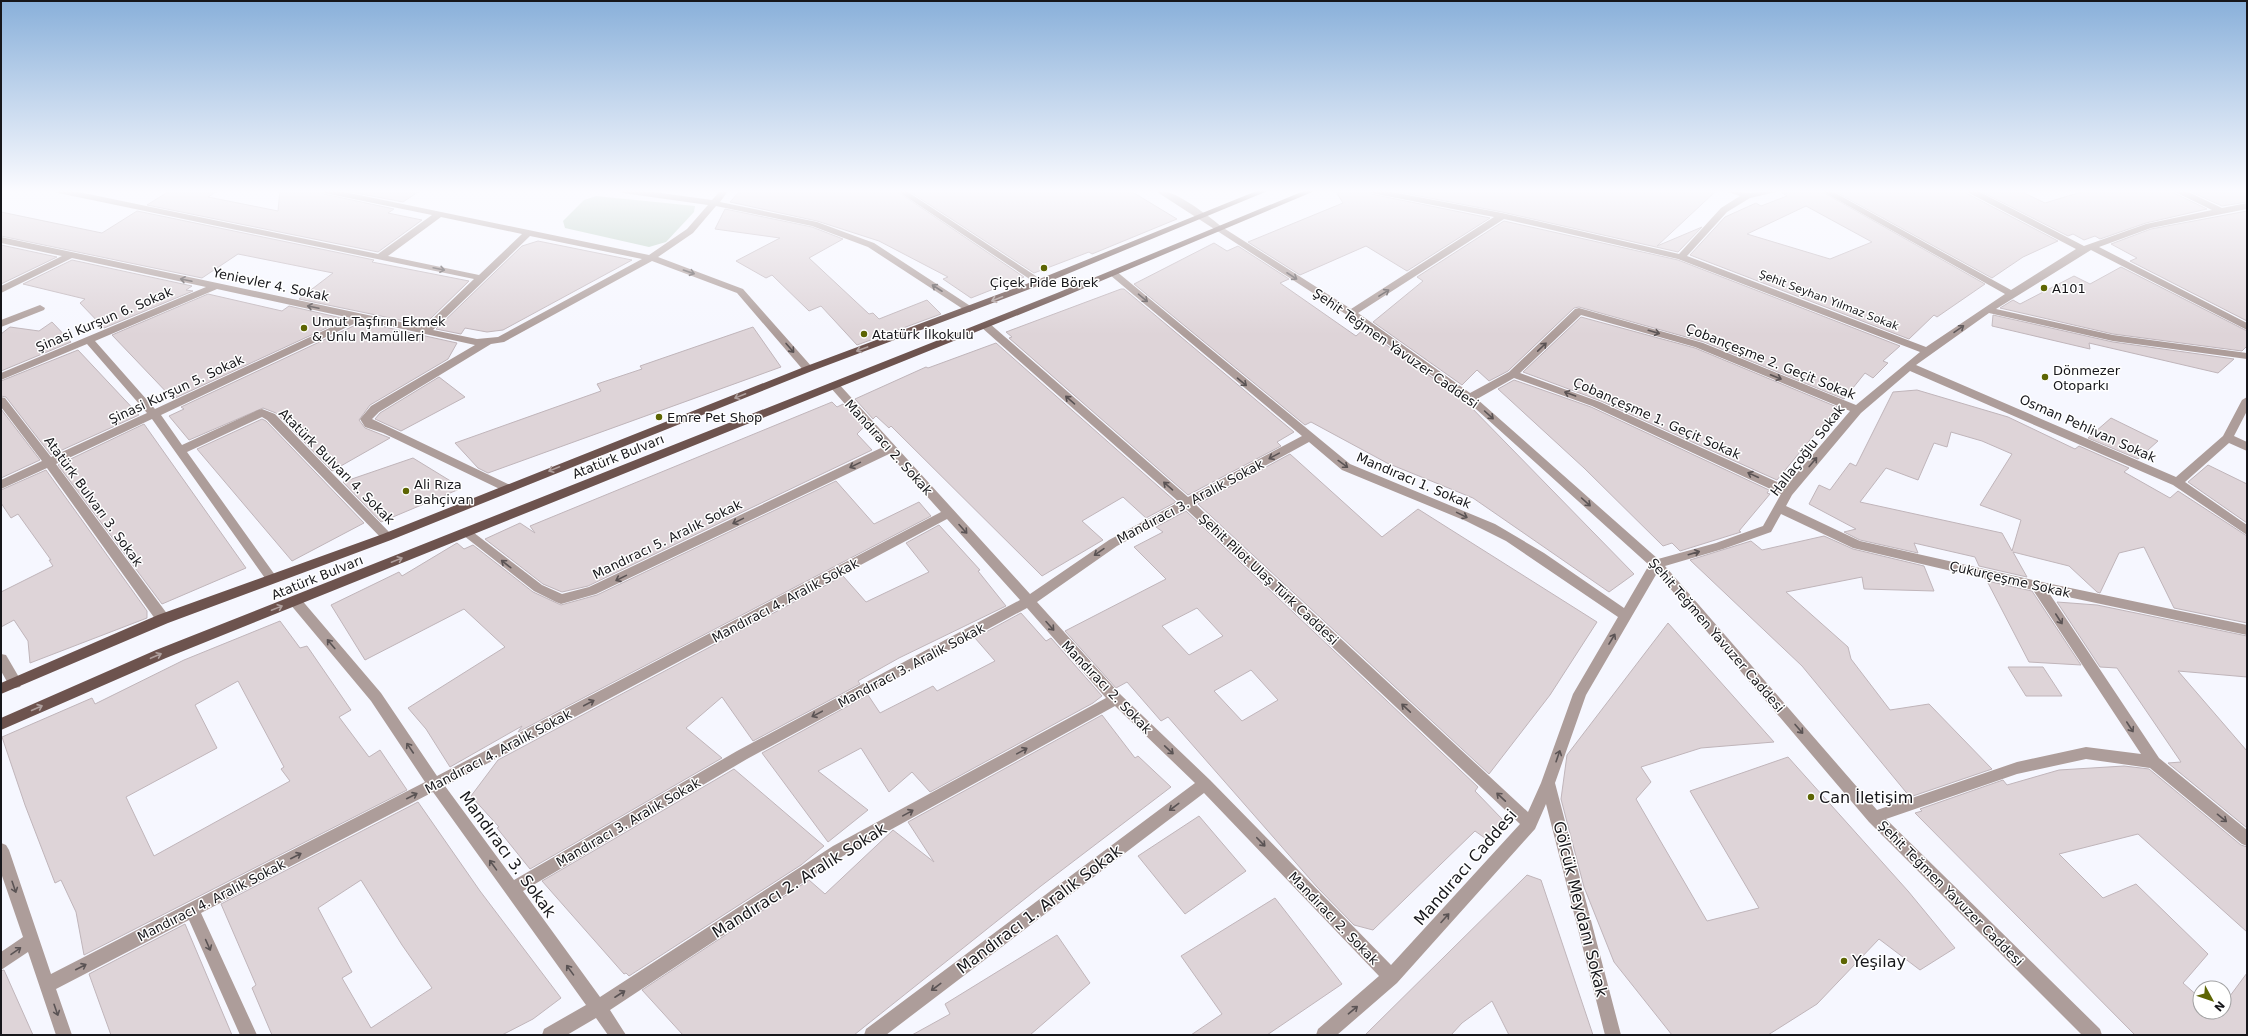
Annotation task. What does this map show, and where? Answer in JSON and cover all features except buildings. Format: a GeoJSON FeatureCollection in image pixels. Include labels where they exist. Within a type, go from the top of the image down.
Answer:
{"type":"FeatureCollection","features":[{"type":"Feature","properties":{"kind":"main road","name":"Atatürk Bulvarı"},"geometry":{"type":"LineString","coordinates":[[1,689],[163,619],[271,578],[387,537],[506,488],[808,369],[1040,282],[1145,238]]}},
{"type":"Feature","properties":{"kind":"main road","name":"Atatürk Bulvarı"},"geometry":{"type":"LineString","coordinates":[[1,724],[161,654],[985,325],[1196,238]]}},
{"type":"Feature","properties":{"kind":"street"},"geometry":{"type":"LineString","coordinates":[[290,238],[482,278]]}},
{"type":"Feature","properties":{"kind":"street"},"geometry":{"type":"LineString","coordinates":[[380,257],[406,238]]}},
{"type":"Feature","properties":{"kind":"street"},"geometry":{"type":"LineString","coordinates":[[426,331],[523,238]]}},
{"type":"Feature","properties":{"kind":"street"},"geometry":{"type":"LineString","coordinates":[[554,238],[651,258],[740,291],[808,369]]}},
{"type":"Feature","properties":{"kind":"street"},"geometry":{"type":"LineString","coordinates":[[506,488],[386,430],[369,424],[366,418],[375,409],[488,341],[500,340],[651,258],[679,238]]}},
{"type":"Feature","properties":{"kind":"street"},"geometry":{"type":"LineString","coordinates":[[853,238],[871,245],[970,309]]}},
{"type":"Feature","properties":{"kind":"street"},"geometry":{"type":"LineString","coordinates":[[974,238],[1040,282]]}},
{"type":"Feature","properties":{"kind":"street","name":"Şehit Teğmen Yavuzer Caddesi"},"geometry":{"type":"LineString","coordinates":[[1234,238],[1351,313],[1470,398],[1656,564],[1874,817],[2094,1035]]}},
{"type":"Feature","properties":{"kind":"street"},"geometry":{"type":"LineString","coordinates":[[1351,313],[1468,238]]}},
{"type":"Feature","properties":{"kind":"street","name":"Şehit Seyhan Yılmaz Sokak"},"geometry":{"type":"LineString","coordinates":[[1600,238],[1682,257],[1927,351]]}},
{"type":"Feature","properties":{"kind":"street"},"geometry":{"type":"LineString","coordinates":[[1682,257],[1699,238]]}},
{"type":"Feature","properties":{"kind":"street"},"geometry":{"type":"LineString","coordinates":[[1911,238],[2011,294]]}},
{"type":"Feature","properties":{"kind":"street"},"geometry":{"type":"LineString","coordinates":[[2069,238],[2247,327]]}},
{"type":"Feature","properties":{"kind":"street","name":"Hallaçoğlu Sokak"},"geometry":{"type":"LineString","coordinates":[[1656,564],[1719,546],[1767,529],[1788,492],[1857,410],[1927,351],[2011,294],[2087,247],[2113,238]]}},
{"type":"Feature","properties":{"kind":"street","name":"Yenievler 4. Sokak"},"geometry":{"type":"LineString","coordinates":[[1,240],[477,342],[488,341]]}},
{"type":"Feature","properties":{"kind":"street"},"geometry":{"type":"LineString","coordinates":[[1,290],[71,255]]}},
{"type":"Feature","properties":{"kind":"street","name":"Mandıracı 1. Sokak"},"geometry":{"type":"LineString","coordinates":[[1113,273],[1346,467],[1387,486],[1444,506],[1510,538],[1626,616]]}},
{"type":"Feature","properties":{"kind":"street","name":"Şinasi Kurşun 6. Sokak"},"geometry":{"type":"LineString","coordinates":[[1,377],[217,286]]}},
{"type":"Feature","properties":{"kind":"street"},"geometry":{"type":"LineString","coordinates":[[1,324],[40,308]]}},
{"type":"Feature","properties":{"kind":"street"},"geometry":{"type":"LineString","coordinates":[[1987,310],[2113,338],[2247,356]]}},
{"type":"Feature","properties":{"kind":"street","name":"Çobançeşme 2. Geçit Sokak"},"geometry":{"type":"LineString","coordinates":[[1470,398],[1513,374],[1579,311],[1699,345],[1857,410]]}},
{"type":"Feature","properties":{"kind":"street","name":"Şinasi Kurşun 5. Sokak"},"geometry":{"type":"LineString","coordinates":[[1,485],[155,415],[361,317]]}},
{"type":"Feature","properties":{"kind":"street","name":"Şehit Pilot Ulaş Türk Caddesi"},"geometry":{"type":"LineString","coordinates":[[985,325],[1188,504],[1530,824]]}},
{"type":"Feature","properties":{"kind":"street"},"geometry":{"type":"LineString","coordinates":[[89,340],[155,415],[271,578]]}},
{"type":"Feature","properties":{"kind":"street","name":"Osman Pehlivan Sokak"},"geometry":{"type":"LineString","coordinates":[[1910,366],[2177,482],[2247,531]]}},
{"type":"Feature","properties":{"kind":"street","name":"Çobançeşme 1. Geçit Sokak"},"geometry":{"type":"LineString","coordinates":[[1513,374],[1596,404],[1788,492]]}},
{"type":"Feature","properties":{"kind":"street","name":"Mandıracı 2. Sokak"},"geometry":{"type":"LineString","coordinates":[[834,385],[1116,699],[1205,784],[1391,977]]}},
{"type":"Feature","properties":{"kind":"street","name":"Atatürk Bulvarı 3. Sokak"},"geometry":{"type":"LineString","coordinates":[[1,400],[50,463],[163,619]]}},
{"type":"Feature","properties":{"kind":"street"},"geometry":{"type":"LineString","coordinates":[[2177,482],[2228,438],[2247,400]]}},
{"type":"Feature","properties":{"kind":"street","name":"Atatürk Bulvarı 4. Sokak"},"geometry":{"type":"LineString","coordinates":[[180,451],[262,413],[271,417],[387,537]]}},
{"type":"Feature","properties":{"kind":"street","name":"Mandıracı 3. Aralık Sokak"},"geometry":{"type":"LineString","coordinates":[[511,890],[742,754],[1028,602],[1113,543],[1188,504],[1309,437]]}},
{"type":"Feature","properties":{"kind":"street"},"geometry":{"type":"LineString","coordinates":[[2228,438],[2247,447]]}},
{"type":"Feature","properties":{"kind":"street","name":"Mandıracı 5. Aralık Sokak"},"geometry":{"type":"LineString","coordinates":[[465,532],[538,588],[561,599],[592,591],[891,448]]}},
{"type":"Feature","properties":{"kind":"street","name":"Çukurçeşme Sokak"},"geometry":{"type":"LineString","coordinates":[[1779,508],[1858,545],[2037,586],[2247,630]]}},
{"type":"Feature","properties":{"kind":"street","name":"Mandıracı 4. Aralık Sokak"},"geometry":{"type":"LineString","coordinates":[[47,985],[949,514]]}},
{"type":"Feature","properties":{"kind":"street","name":"Mandıracı Caddesi"},"geometry":{"type":"LineString","coordinates":[[1324,1035],[1391,977],[1530,824],[1548,783],[1580,694],[1656,564]]}},
{"type":"Feature","properties":{"kind":"street"},"geometry":{"type":"LineString","coordinates":[[2037,586],[2154,762],[2247,839]]}},
{"type":"Feature","properties":{"kind":"street","name":"Mandıracı 3. Sokak"},"geometry":{"type":"LineString","coordinates":[[295,601],[376,697],[434,784],[618,1035]]}},
{"type":"Feature","properties":{"kind":"street"},"geometry":{"type":"LineString","coordinates":[[1,659],[15,683]]}},
{"type":"Feature","properties":{"kind":"street","name":"Mandıracı 2. Aralık Sokak"},"geometry":{"type":"LineString","coordinates":[[550,1035],[598,1008],[838,851],[1116,699]]}},
{"type":"Feature","properties":{"kind":"street"},"geometry":{"type":"LineString","coordinates":[[1874,817],[2017,768],[2086,753],[2154,762]]}},
{"type":"Feature","properties":{"kind":"street","name":"Gölcük Meydanı Sokak"},"geometry":{"type":"LineString","coordinates":[[1548,783],[1613,1035]]}},
{"type":"Feature","properties":{"kind":"street","name":"Mandıracı 1. Aralık Sokak"},"geometry":{"type":"LineString","coordinates":[[872,1035],[1205,784]]}},
{"type":"Feature","properties":{"kind":"street"},"geometry":{"type":"LineString","coordinates":[[1,850],[64,1035]]}},
{"type":"Feature","properties":{"kind":"street"},"geometry":{"type":"LineString","coordinates":[[192,910],[249,1035]]}},
{"type":"Feature","properties":{"kind":"street"},"geometry":{"type":"LineString","coordinates":[[1,962],[32,940]]}},
{"type":"Feature","properties":{"kind":"green space"},"geometry":{"type":"Polygon","coordinates":[[[611,238],[669,238],[666,242],[649,247],[611,238]]]}},
{"type":"Feature","properties":{"kind":"place","name":"Çiçek Pide Börek"},"geometry":{"type":"Point","coordinates":[1044,268]}},
{"type":"Feature","properties":{"kind":"place","name":"A101"},"geometry":{"type":"Point","coordinates":[2044,288]}},
{"type":"Feature","properties":{"kind":"place","name":"Umut Taşfırın Ekmek & Unlu Mamülleri"},"geometry":{"type":"Point","coordinates":[304,328]}},
{"type":"Feature","properties":{"kind":"place","name":"Atatürk İlkokulu"},"geometry":{"type":"Point","coordinates":[864,334]}},
{"type":"Feature","properties":{"kind":"place","name":"Dönmezer Otoparkı"},"geometry":{"type":"Point","coordinates":[2045,377]}},
{"type":"Feature","properties":{"kind":"place","name":"Emre Pet Shop"},"geometry":{"type":"Point","coordinates":[659,417]}},
{"type":"Feature","properties":{"kind":"place","name":"Ali Rıza Bahçivan"},"geometry":{"type":"Point","coordinates":[406,491]}},
{"type":"Feature","properties":{"kind":"place","name":"Can İletişim"},"geometry":{"type":"Point","coordinates":[1811,797]}},
{"type":"Feature","properties":{"kind":"place","name":"Yeşilay"},"geometry":{"type":"Point","coordinates":[1844,961]}}]}
